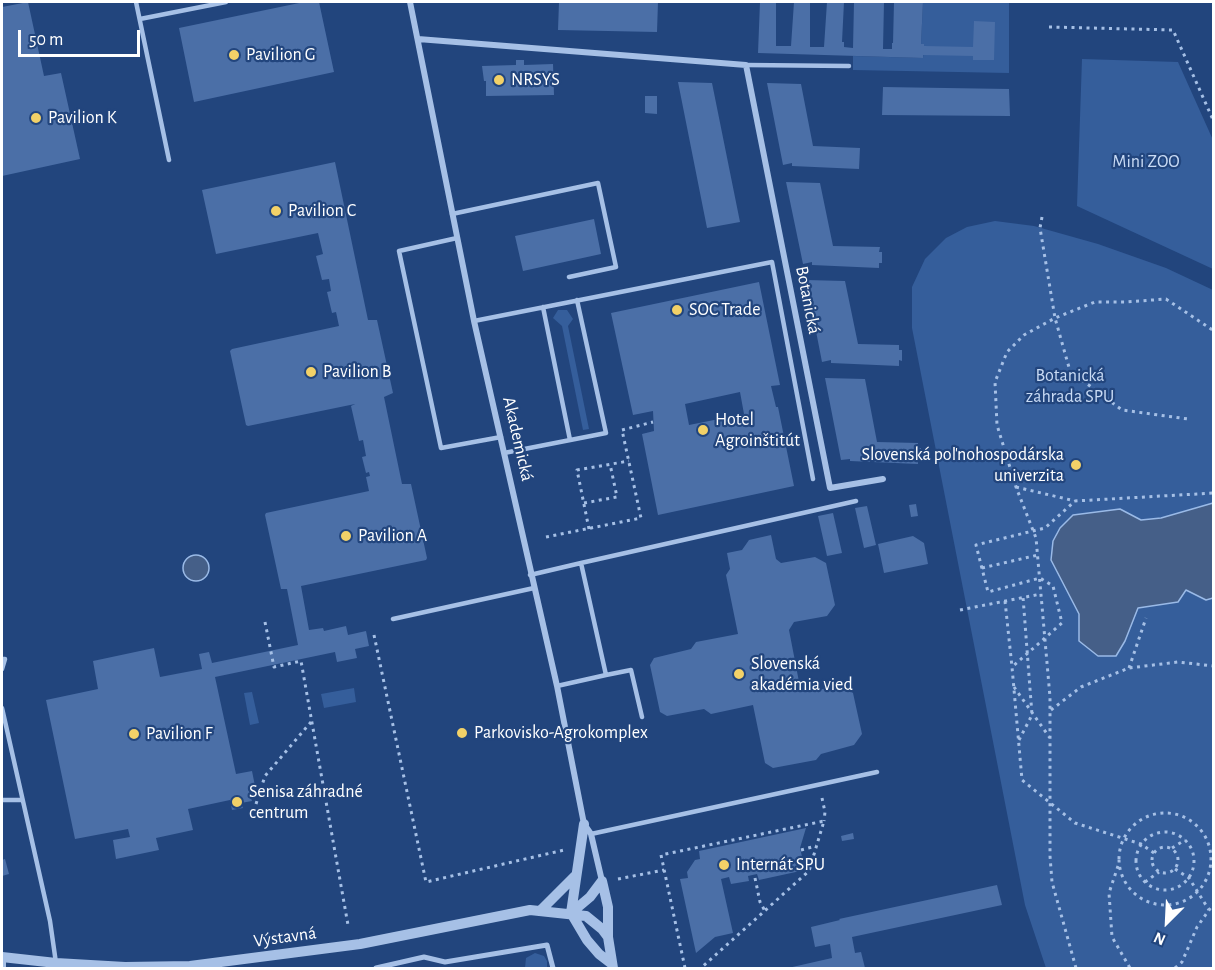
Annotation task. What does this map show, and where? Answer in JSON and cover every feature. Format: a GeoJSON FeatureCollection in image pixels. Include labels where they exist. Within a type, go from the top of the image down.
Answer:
{"type":"FeatureCollection","features":[{"type":"Feature","properties":{"kind":"street","name":"Akademická"},"geometry":{"type":"LineString","coordinates":[[410,2],[474,321],[557,686],[584,824],[591,834],[602,881]]}},
{"type":"Feature","properties":{"kind":"street"},"geometry":{"type":"LineString","coordinates":[[418,39],[746,65]]}},
{"type":"Feature","properties":{"kind":"street","name":"Botanická"},"geometry":{"type":"LineString","coordinates":[[746,65],[830,488],[883,480]]}},
{"type":"Feature","properties":{"kind":"street"},"geometry":{"type":"LineString","coordinates":[[584,824],[571,913],[587,940],[613,966]]}},
{"type":"Feature","properties":{"kind":"street"},"geometry":{"type":"LineString","coordinates":[[541,910],[575,876]]}},
{"type":"Feature","properties":{"kind":"street"},"geometry":{"type":"LineString","coordinates":[[571,913],[590,897],[602,881]]}},
{"type":"Feature","properties":{"kind":"street"},"geometry":{"type":"LineString","coordinates":[[602,881],[608,907],[608,937],[613,966]]}},
{"type":"Feature","properties":{"kind":"street","name":"Výstavná"},"geometry":{"type":"LineString","coordinates":[[2,961],[190,968],[360,944],[521,911],[541,910],[586,916],[608,937]]}},
{"type":"Feature","properties":{"kind":"street"},"geometry":{"type":"LineString","coordinates":[[376,969],[424,957],[445,962],[547,945],[553,969]]}},
{"type":"Feature","properties":{"kind":"lane"},"geometry":{"type":"LineString","coordinates":[[136,2],[169,159]]}},
{"type":"Feature","properties":{"kind":"lane"},"geometry":{"type":"LineString","coordinates":[[140,19],[226,2]]}},
{"type":"Feature","properties":{"kind":"lane"},"geometry":{"type":"LineString","coordinates":[[746,65],[849,66]]}},
{"type":"Feature","properties":{"kind":"lane"},"geometry":{"type":"LineString","coordinates":[[452,214],[598,183],[616,267],[569,277]]}},
{"type":"Feature","properties":{"kind":"lane"},"geometry":{"type":"LineString","coordinates":[[457,238],[399,251],[441,448],[501,437]]}},
{"type":"Feature","properties":{"kind":"lane"},"geometry":{"type":"LineString","coordinates":[[474,321],[772,262],[813,479]]}},
{"type":"Feature","properties":{"kind":"lane"},"geometry":{"type":"LineString","coordinates":[[504,453],[606,434],[577,300]]}},
{"type":"Feature","properties":{"kind":"lane"},"geometry":{"type":"LineString","coordinates":[[543,307],[570,440]]}},
{"type":"Feature","properties":{"kind":"lane"},"geometry":{"type":"LineString","coordinates":[[530,575],[856,501]]}},
{"type":"Feature","properties":{"kind":"lane"},"geometry":{"type":"LineString","coordinates":[[581,563],[606,675]]}},
{"type":"Feature","properties":{"kind":"lane"},"geometry":{"type":"LineString","coordinates":[[393,619],[534,588]]}},
{"type":"Feature","properties":{"kind":"lane"},"geometry":{"type":"LineString","coordinates":[[2,659],[5,659],[2,669]]}},
{"type":"Feature","properties":{"kind":"lane"},"geometry":{"type":"LineString","coordinates":[[557,686],[631,670],[642,717]]}},
{"type":"Feature","properties":{"kind":"lane"},"geometry":{"type":"LineString","coordinates":[[2,708],[50,921],[56,963]]}},
{"type":"Feature","properties":{"kind":"lane"},"geometry":{"type":"LineString","coordinates":[[591,834],[877,772]]}},
{"type":"Feature","properties":{"kind":"lane"},"geometry":{"type":"LineString","coordinates":[[2,800],[22,800]]}},
{"type":"Feature","properties":{"kind":"path"},"geometry":{"type":"LineString","coordinates":[[1049,27],[1173,30],[1214,122]]}},
{"type":"Feature","properties":{"kind":"path"},"geometry":{"type":"LineString","coordinates":[[1042,217],[1040,228],[1055,318],[1070,371],[1122,410],[1188,419]]}},
{"type":"Feature","properties":{"kind":"path"},"geometry":{"type":"LineString","coordinates":[[1076,969],[1052,882],[1050,856],[1051,710],[1038,555],[1034,531],[1016,487],[997,425],[995,382],[1007,352],[1024,335],[1055,318],[1095,302],[1166,299],[1214,331]]}},
{"type":"Feature","properties":{"kind":"path"},"geometry":{"type":"LineString","coordinates":[[606,434],[653,422]]}},
{"type":"Feature","properties":{"kind":"path"},"geometry":{"type":"LineString","coordinates":[[546,537],[641,518],[622,430]]}},
{"type":"Feature","properties":{"kind":"path"},"geometry":{"type":"LineString","coordinates":[[589,529],[577,470],[629,460]]}},
{"type":"Feature","properties":{"kind":"path"},"geometry":{"type":"LineString","coordinates":[[584,503],[617,497],[610,464]]}},
{"type":"Feature","properties":{"kind":"path"},"geometry":{"type":"LineString","coordinates":[[1016,487],[1075,501],[1214,493]]}},
{"type":"Feature","properties":{"kind":"path"},"geometry":{"type":"LineString","coordinates":[[1012,667],[1062,623],[1053,586],[1040,578],[988,592],[976,544],[1045,528],[1075,501]]}},
{"type":"Feature","properties":{"kind":"path"},"geometry":{"type":"LineString","coordinates":[[982,568],[1038,555]]}},
{"type":"Feature","properties":{"kind":"path"},"geometry":{"type":"LineString","coordinates":[[960,610],[1041,594]]}},
{"type":"Feature","properties":{"kind":"path"},"geometry":{"type":"LineString","coordinates":[[1019,741],[1032,715],[1023,597]]}},
{"type":"Feature","properties":{"kind":"path"},"geometry":{"type":"LineString","coordinates":[[1005,601],[1022,780],[1075,823],[1141,844],[1154,853]]}},
{"type":"Feature","properties":{"kind":"path"},"geometry":{"type":"LineString","coordinates":[[1129,668],[1146,618]]}},
{"type":"Feature","properties":{"kind":"path"},"geometry":{"type":"LineString","coordinates":[[265,622],[274,667],[301,661],[348,925]]}},
{"type":"Feature","properties":{"kind":"path"},"geometry":{"type":"LineString","coordinates":[[375,635],[426,882],[564,850]]}},
{"type":"Feature","properties":{"kind":"path"},"geometry":{"type":"LineString","coordinates":[[1051,710],[1081,687],[1129,668],[1178,662],[1214,666]]}},
{"type":"Feature","properties":{"kind":"path"},"geometry":{"type":"LineString","coordinates":[[1013,685],[1050,738]]}},
{"type":"Feature","properties":{"kind":"path"},"geometry":{"type":"LineString","coordinates":[[256,804],[265,776],[312,721]]}},
{"type":"Feature","properties":{"kind":"path"},"geometry":{"type":"LineString","coordinates":[[701,969],[809,871],[824,821],[822,798]]}},
{"type":"Feature","properties":{"kind":"path"},"geometry":{"type":"LineString","coordinates":[[1154,814],[1180,815],[1192,821],[1205,836],[1212,855],[1207,881],[1199,892],[1176,905],[1163,906],[1138,897],[1128,888],[1119,864],[1119,850],[1131,827],[1154,814]]}},
{"type":"Feature","properties":{"kind":"path"},"geometry":{"type":"LineString","coordinates":[[685,969],[661,855],[824,821]]}},
{"type":"Feature","properties":{"kind":"path"},"geometry":{"type":"LineString","coordinates":[[1164,832],[1179,835],[1193,853],[1194,860],[1189,878],[1180,886],[1166,890],[1151,887],[1137,870],[1136,854],[1141,844],[1149,836],[1164,832]]}},
{"type":"Feature","properties":{"kind":"path"},"geometry":{"type":"LineString","coordinates":[[1159,872],[1152,864],[1154,853],[1162,847],[1172,848],[1185,840]]}},
{"type":"Feature","properties":{"kind":"path"},"geometry":{"type":"LineString","coordinates":[[801,850],[816,846]]}},
{"type":"Feature","properties":{"kind":"path"},"geometry":{"type":"LineString","coordinates":[[1145,882],[1159,872],[1169,873],[1175,869],[1178,856],[1172,848]]}},
{"type":"Feature","properties":{"kind":"path"},"geometry":{"type":"LineString","coordinates":[[1119,864],[1109,893],[1112,937],[1130,969]]}},
{"type":"Feature","properties":{"kind":"path"},"geometry":{"type":"LineString","coordinates":[[1175,869],[1189,878],[1209,910]]}},
{"type":"Feature","properties":{"kind":"path"},"geometry":{"type":"LineString","coordinates":[[618,879],[664,870]]}},
{"type":"Feature","properties":{"kind":"path"},"geometry":{"type":"LineString","coordinates":[[755,878],[760,902],[765,911]]}},
{"type":"Feature","properties":{"kind":"path"},"geometry":{"type":"LineString","coordinates":[[1175,969],[1182,962],[1197,927],[1214,903]]}},
{"type":"Feature","properties":{"kind":"green space"},"geometry":{"type":"Polygon","coordinates":[[[923,2],[1009,2],[1009,73],[853,70],[853,56],[923,58],[924,44],[921,44],[923,2]]]}},
{"type":"Feature","properties":{"kind":"green space","name":"Mini ZOO"},"geometry":{"type":"Polygon","coordinates":[[[1082,59],[1178,62],[1213,140],[1213,269],[1077,206],[1082,59]]]}},
{"type":"Feature","properties":{"kind":"green space","name":"Botanická záhrada SPU"},"geometry":{"type":"Polygon","coordinates":[[[995,221],[1034,226],[1098,244],[1166,268],[1213,290],[1213,968],[1046,968],[1025,905],[912,328],[912,287],[925,259],[946,238],[967,227],[995,221]]]}},
{"type":"Feature","properties":{"kind":"green space"},"geometry":{"type":"Polygon","coordinates":[[[558,310],[567,310],[573,319],[568,326],[589,429],[583,430],[562,326],[553,318],[558,310]]]}},
{"type":"Feature","properties":{"kind":"green space"},"geometry":{"type":"Polygon","coordinates":[[[354,688],[356,702],[324,708],[321,694],[354,688]]]}},
{"type":"Feature","properties":{"kind":"green space"},"geometry":{"type":"Polygon","coordinates":[[[252,692],[259,723],[250,725],[244,693],[252,692]]]}},
{"type":"Feature","properties":{"kind":"green space"},"geometry":{"type":"Polygon","coordinates":[[[535,953],[544,956],[547,968],[525,968],[526,958],[535,953]]]}},
{"type":"Feature","properties":{"kind":"shaded area"},"geometry":{"type":"Polygon","coordinates":[[[1213,503],[1213,598],[1206,600],[1186,590],[1178,602],[1138,608],[1125,641],[1116,656],[1098,656],[1079,641],[1079,614],[1051,560],[1053,541],[1060,528],[1073,515],[1120,509],[1141,520],[1161,518],[1213,503]]]}},
{"type":"Feature","properties":{"kind":"shaded area"},"geometry":{"type":"Polygon","coordinates":[[[196,555],[205,559],[209,568],[205,577],[196,581],[187,577],[183,568],[187,559],[196,555]]]}},
{"type":"Feature","properties":{"kind":"building","name":"Pavilion K"},"geometry":{"type":"Polygon","coordinates":[[[28,2],[44,76],[61,73],[80,159],[2,176],[2,7],[28,2]]]}},
{"type":"Feature","properties":{"kind":"building","name":"Pavilion G"},"geometry":{"type":"Polygon","coordinates":[[[304,2],[319,2],[334,72],[194,102],[179,28],[304,2]]]}},
{"type":"Feature","properties":{"kind":"building"},"geometry":{"type":"Polygon","coordinates":[[[559,2],[658,2],[657,32],[558,30],[559,2]]]}},
{"type":"Feature","properties":{"kind":"building"},"geometry":{"type":"Polygon","coordinates":[[[760,2],[776,2],[776,46],[791,46],[794,2],[810,2],[810,47],[824,47],[827,2],[844,2],[842,42],[844,42],[844,47],[853,48],[854,2],[884,2],[883,49],[892,49],[894,2],[923,2],[921,44],[924,46],[973,47],[974,21],[995,22],[994,60],[973,60],[973,56],[923,55],[923,58],[758,53],[760,2]]]}},
{"type":"Feature","properties":{"kind":"building"},"geometry":{"type":"Polygon","coordinates":[[[516,60],[524,60],[524,65],[553,64],[554,95],[486,96],[486,81],[484,81],[482,66],[516,65],[516,60]]]}},
{"type":"Feature","properties":{"kind":"building"},"geometry":{"type":"Polygon","coordinates":[[[678,82],[712,83],[740,222],[707,228],[678,82]]]}},
{"type":"Feature","properties":{"kind":"building"},"geometry":{"type":"Polygon","coordinates":[[[767,83],[801,84],[813,146],[860,148],[859,169],[792,166],[792,163],[783,165],[767,83]]]}},
{"type":"Feature","properties":{"kind":"building"},"geometry":{"type":"Polygon","coordinates":[[[883,87],[1009,89],[1010,116],[882,115],[883,87]]]}},
{"type":"Feature","properties":{"kind":"building"},"geometry":{"type":"Polygon","coordinates":[[[645,96],[657,96],[657,114],[645,113],[645,96]]]}},
{"type":"Feature","properties":{"kind":"building"},"geometry":{"type":"Polygon","coordinates":[[[335,162],[368,320],[377,320],[393,393],[384,397],[402,484],[411,484],[427,558],[301,586],[309,630],[323,628],[324,631],[346,626],[348,635],[366,631],[369,646],[355,649],[357,658],[337,662],[335,652],[215,677],[236,774],[252,771],[255,786],[248,788],[252,801],[241,803],[243,808],[232,810],[230,800],[188,809],[193,830],[156,838],[159,850],[116,859],[113,840],[130,837],[128,829],[75,839],[46,700],[98,689],[93,661],[154,648],[160,677],[202,669],[199,654],[209,652],[212,663],[298,645],[287,589],[281,589],[265,515],[369,491],[366,477],[370,476],[369,472],[366,473],[362,457],[366,456],[363,440],[359,441],[351,406],[355,404],[248,426],[230,351],[339,326],[336,312],[332,313],[327,292],[331,291],[329,279],[322,280],[316,256],[323,254],[318,233],[216,254],[202,190],[335,162]]]}},
{"type":"Feature","properties":{"kind":"building"},"geometry":{"type":"Polygon","coordinates":[[[786,182],[820,183],[833,246],[880,247],[882,263],[879,263],[879,268],[812,265],[812,262],[803,264],[786,182]]]}},
{"type":"Feature","properties":{"kind":"building"},"geometry":{"type":"Polygon","coordinates":[[[594,219],[601,254],[523,271],[515,236],[594,219]]]}},
{"type":"Feature","properties":{"kind":"building"},"geometry":{"type":"Polygon","coordinates":[[[806,280],[845,281],[858,344],[899,345],[899,350],[902,350],[902,361],[899,360],[899,366],[831,363],[831,360],[822,362],[806,280]]]}},
{"type":"Feature","properties":{"kind":"building"},"geometry":{"type":"Polygon","coordinates":[[[759,282],[780,385],[771,386],[776,407],[778,407],[794,486],[658,515],[642,434],[654,431],[653,411],[633,415],[611,313],[759,282]],[[740,392],[685,404],[689,425],[744,414],[740,392]]]}},
{"type":"Feature","properties":{"kind":"building"},"geometry":{"type":"Polygon","coordinates":[[[825,378],[865,379],[877,442],[918,443],[918,448],[921,448],[921,459],[918,459],[918,464],[841,460],[825,378]]]}},
{"type":"Feature","properties":{"kind":"building"},"geometry":{"type":"Polygon","coordinates":[[[916,504],[918,516],[911,517],[909,505],[916,504]]]}},
{"type":"Feature","properties":{"kind":"building"},"geometry":{"type":"Polygon","coordinates":[[[867,506],[876,545],[864,548],[855,508],[867,506]]]}},
{"type":"Feature","properties":{"kind":"building"},"geometry":{"type":"Polygon","coordinates":[[[833,513],[842,553],[827,556],[818,516],[833,513]]]}},
{"type":"Feature","properties":{"kind":"building"},"geometry":{"type":"Polygon","coordinates":[[[771,535],[776,559],[781,563],[815,557],[826,563],[835,605],[827,616],[794,622],[789,630],[800,687],[808,692],[842,685],[853,693],[862,734],[854,745],[821,754],[816,760],[773,768],[765,763],[753,705],[711,714],[704,709],[667,716],[660,712],[650,665],[654,658],[691,649],[696,642],[738,634],[726,575],[730,569],[727,553],[742,550],[749,540],[771,535]]]}},
{"type":"Feature","properties":{"kind":"building"},"geometry":{"type":"Polygon","coordinates":[[[913,536],[924,543],[928,564],[884,573],[878,544],[913,536]]]}},
{"type":"Feature","properties":{"kind":"building"},"geometry":{"type":"Polygon","coordinates":[[[806,828],[800,848],[805,870],[759,880],[757,874],[748,876],[749,881],[731,884],[729,877],[721,879],[733,933],[715,937],[696,953],[680,879],[688,878],[687,872],[695,860],[700,859],[699,851],[806,828]]]}},
{"type":"Feature","properties":{"kind":"building"},"geometry":{"type":"Polygon","coordinates":[[[853,833],[854,839],[842,841],[841,836],[853,833]]]}},
{"type":"Feature","properties":{"kind":"building"},"geometry":{"type":"Polygon","coordinates":[[[5,859],[9,874],[2,876],[2,860],[5,859]]]}},
{"type":"Feature","properties":{"kind":"building"},"geometry":{"type":"Polygon","coordinates":[[[997,885],[1002,905],[852,937],[855,953],[861,952],[865,968],[788,968],[832,958],[830,944],[815,947],[811,927],[997,885]]]}},
{"type":"Feature","properties":{"kind":"place","name":"Pavilion G"},"geometry":{"type":"Point","coordinates":[234,55]}},
{"type":"Feature","properties":{"kind":"place","name":"NRSYS"},"geometry":{"type":"Point","coordinates":[499,80]}},
{"type":"Feature","properties":{"kind":"place","name":"Pavilion K"},"geometry":{"type":"Point","coordinates":[36,118]}},
{"type":"Feature","properties":{"kind":"place","name":"Pavilion C"},"geometry":{"type":"Point","coordinates":[276,211]}},
{"type":"Feature","properties":{"kind":"place","name":"SOC Trade"},"geometry":{"type":"Point","coordinates":[677,310]}},
{"type":"Feature","properties":{"kind":"place","name":"Pavilion B"},"geometry":{"type":"Point","coordinates":[311,372]}},
{"type":"Feature","properties":{"kind":"place","name":"Hotel Agroinštitút"},"geometry":{"type":"Point","coordinates":[703,430]}},
{"type":"Feature","properties":{"kind":"place","name":"Slovenská poľnohospodárska univerzita"},"geometry":{"type":"Point","coordinates":[1076,465]}},
{"type":"Feature","properties":{"kind":"place","name":"Pavilion A"},"geometry":{"type":"Point","coordinates":[346,536]}},
{"type":"Feature","properties":{"kind":"place","name":"Slovenská akadémia vied"},"geometry":{"type":"Point","coordinates":[739,674]}},
{"type":"Feature","properties":{"kind":"place","name":"Parkovisko-Agrokomplex"},"geometry":{"type":"Point","coordinates":[462,733]}},
{"type":"Feature","properties":{"kind":"place","name":"Pavilion F"},"geometry":{"type":"Point","coordinates":[134,734]}},
{"type":"Feature","properties":{"kind":"place","name":"Senisa záhradné centrum"},"geometry":{"type":"Point","coordinates":[237,802]}},
{"type":"Feature","properties":{"kind":"place","name":"Internát SPU"},"geometry":{"type":"Point","coordinates":[724,865]}}]}
